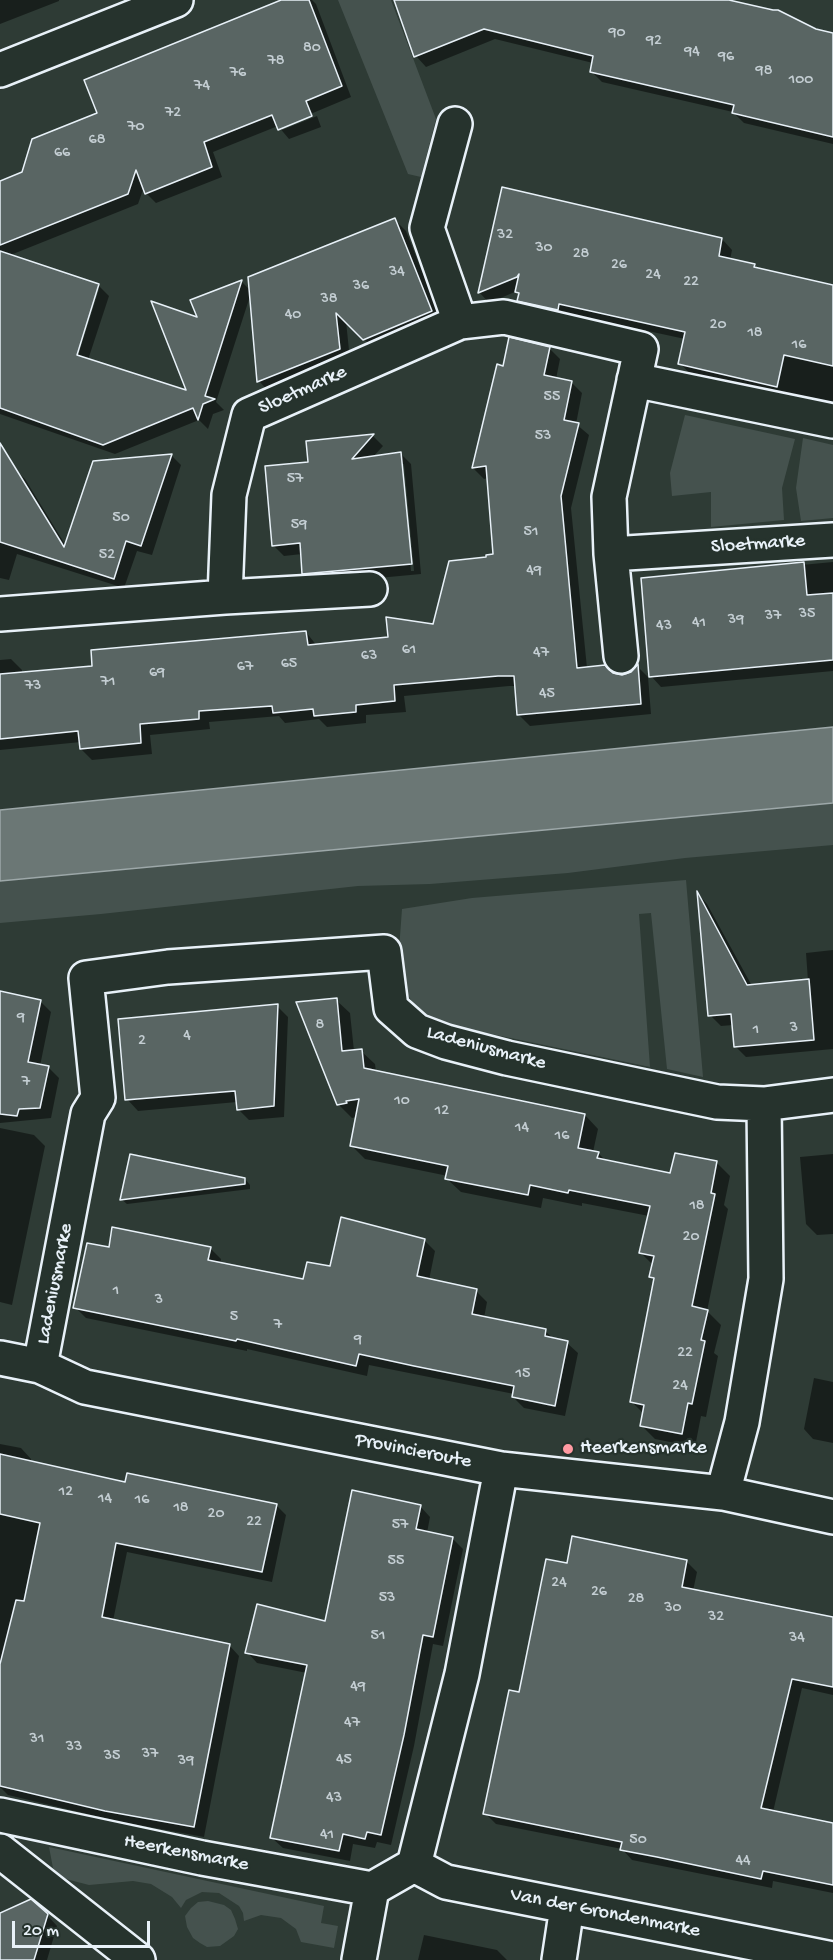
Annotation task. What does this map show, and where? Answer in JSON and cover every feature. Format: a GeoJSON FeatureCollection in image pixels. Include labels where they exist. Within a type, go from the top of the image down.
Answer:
{"type":"FeatureCollection","features":[{"type":"Feature","properties":{"kind":"street"},"geometry":{"type":"LineString","coordinates":[[0,70],[176,0]]}},
{"type":"Feature","properties":{"kind":"street"},"geometry":{"type":"LineString","coordinates":[[454,124],[427,228],[460,322]]}},
{"type":"Feature","properties":{"kind":"street","name":"Sloetmarke"},"geometry":{"type":"LineString","coordinates":[[225,597],[229,495],[249,415],[460,322],[504,317],[641,349],[609,497],[611,554],[621,656]]}},
{"type":"Feature","properties":{"kind":"street"},"geometry":{"type":"LineString","coordinates":[[634,380],[833,421]]}},
{"type":"Feature","properties":{"kind":"street","name":"Sloetmarke"},"geometry":{"type":"LineString","coordinates":[[611,554],[833,540]]}},
{"type":"Feature","properties":{"kind":"street"},"geometry":{"type":"LineString","coordinates":[[0,614],[225,597],[370,590]]}},
{"type":"Feature","properties":{"kind":"street","name":"Ladeniusmarke"},"geometry":{"type":"LineString","coordinates":[[40,1366],[88,1114],[98,1098],[86,978],[168,968],[384,952],[391,1008],[417,1031],[446,1042],[507,1058],[717,1102],[764,1104]]}},
{"type":"Feature","properties":{"kind":"street"},"geometry":{"type":"LineString","coordinates":[[723,1493],[742,1422],[766,1279],[764,1104],[833,1095]]}},
{"type":"Feature","properties":{"kind":"street","name":"Provincieroute"},"geometry":{"type":"LineString","coordinates":[[0,1358],[40,1366],[85,1387],[501,1469],[723,1493],[833,1517]]}},
{"type":"Feature","properties":{"kind":"street"},"geometry":{"type":"LineString","coordinates":[[359,1960],[372,1889],[414,1865],[462,1674],[501,1469]]}},
{"type":"Feature","properties":{"kind":"street","name":"Heerkensmarke"},"geometry":{"type":"LineString","coordinates":[[0,1815],[202,1858],[372,1889]]}},
{"type":"Feature","properties":{"kind":"street"},"geometry":{"type":"LineString","coordinates":[[0,1851],[138,1960]]}},
{"type":"Feature","properties":{"kind":"street","name":"Van der Grondenmarke"},"geometry":{"type":"LineString","coordinates":[[414,1865],[446,1882],[800,1957],[833,1959]]}},
{"type":"Feature","properties":{"kind":"street"},"geometry":{"type":"LineString","coordinates":[[559,1960],[567,1907]]}},
{"type":"Feature","properties":{"kind":"shaded area"},"geometry":{"type":"Polygon","coordinates":[[[338,0],[391,0],[436,119],[421,177],[408,174],[338,0]]]}},
{"type":"Feature","properties":{"kind":"shaded area"},"geometry":{"type":"Polygon","coordinates":[[[685,415],[795,439],[782,488],[784,520],[711,527],[711,492],[672,496],[670,473],[685,415]]]}},
{"type":"Feature","properties":{"kind":"shaded area"},"geometry":{"type":"Polygon","coordinates":[[[803,438],[833,445],[833,518],[801,521],[796,488],[803,438]]]}},
{"type":"Feature","properties":{"kind":"shaded area"},"geometry":{"type":"Polygon","coordinates":[[[833,727],[833,803],[0,881],[0,810],[833,727]]]}},
{"type":"Feature","properties":{"kind":"shaded area"},"geometry":{"type":"Polygon","coordinates":[[[833,803],[833,845],[685,858],[568,873],[430,884],[358,886],[0,923],[0,881],[833,803]]]}},
{"type":"Feature","properties":{"kind":"shaded area"},"geometry":{"type":"Polygon","coordinates":[[[686,880],[703,1077],[667,1069],[651,913],[639,914],[650,1067],[424,1020],[402,986],[399,950],[402,909],[472,898],[686,880]]]}},
{"type":"Feature","properties":{"kind":"shaded area"},"geometry":{"type":"Polygon","coordinates":[[[49,1847],[324,1906],[321,1923],[338,1926],[334,1948],[301,1942],[296,1929],[281,1918],[261,1915],[244,1921],[239,1906],[219,1893],[202,1892],[186,1900],[181,1908],[172,1897],[151,1884],[133,1881],[89,1885],[62,1878],[53,1868],[49,1847]]]}},
{"type":"Feature","properties":{"kind":"shaded area"},"geometry":{"type":"Polygon","coordinates":[[[208,1901],[224,1905],[231,1910],[238,1929],[234,1936],[220,1946],[207,1947],[200,1943],[193,1938],[187,1927],[185,1916],[191,1908],[198,1902],[208,1901]]]}},
{"type":"Feature","properties":{"kind":"building"},"geometry":{"type":"Polygon","coordinates":[[[281,0],[309,0],[342,86],[306,101],[312,116],[278,130],[272,115],[204,142],[212,167],[145,194],[136,170],[128,194],[0,245],[0,181],[22,172],[32,139],[97,113],[84,80],[281,0]]]}},
{"type":"Feature","properties":{"kind":"building"},"geometry":{"type":"Polygon","coordinates":[[[394,0],[729,0],[778,10],[816,29],[833,33],[833,137],[732,113],[734,105],[590,72],[593,56],[484,29],[414,57],[394,0]]]}},
{"type":"Feature","properties":{"kind":"building"},"geometry":{"type":"Polygon","coordinates":[[[502,187],[722,238],[719,256],[755,264],[754,267],[833,285],[833,366],[784,355],[777,387],[678,364],[685,332],[559,304],[558,310],[517,301],[519,293],[515,292],[519,274],[517,277],[478,293],[502,187]]]}},
{"type":"Feature","properties":{"kind":"building"},"geometry":{"type":"Polygon","coordinates":[[[395,218],[432,311],[363,340],[336,313],[340,349],[257,382],[248,277],[395,218]]]}},
{"type":"Feature","properties":{"kind":"building"},"geometry":{"type":"Polygon","coordinates":[[[0,251],[99,284],[77,355],[186,390],[151,301],[197,317],[190,300],[242,280],[205,396],[215,399],[203,404],[198,420],[193,408],[103,445],[0,408],[0,251]]]}},
{"type":"Feature","properties":{"kind":"building"},"geometry":{"type":"Polygon","coordinates":[[[509,337],[550,347],[544,375],[572,381],[564,420],[579,423],[561,496],[577,668],[605,665],[613,673],[622,675],[631,672],[638,664],[641,704],[517,715],[514,676],[498,676],[394,685],[395,701],[356,705],[356,712],[314,716],[313,709],[273,713],[272,706],[199,711],[199,719],[140,724],[141,743],[80,749],[78,731],[0,739],[0,674],[92,666],[91,650],[306,631],[308,645],[388,637],[386,617],[433,624],[449,561],[486,557],[486,555],[493,554],[486,466],[472,468],[497,364],[503,366],[509,337]]]}},
{"type":"Feature","properties":{"kind":"building"},"geometry":{"type":"Polygon","coordinates":[[[374,434],[352,459],[401,452],[412,564],[302,574],[300,543],[272,546],[265,466],[308,462],[306,441],[374,434]]]}},
{"type":"Feature","properties":{"kind":"building"},"geometry":{"type":"Polygon","coordinates":[[[0,443],[64,547],[93,461],[172,454],[141,546],[126,541],[114,579],[0,542],[0,443]]]}},
{"type":"Feature","properties":{"kind":"building"},"geometry":{"type":"Polygon","coordinates":[[[804,562],[807,595],[833,593],[833,660],[649,677],[641,578],[804,562]]]}},
{"type":"Feature","properties":{"kind":"building"},"geometry":{"type":"Polygon","coordinates":[[[697,891],[747,985],[809,979],[814,1040],[734,1047],[731,1014],[708,1016],[697,891]]]}},
{"type":"Feature","properties":{"kind":"building"},"geometry":{"type":"Polygon","coordinates":[[[0,991],[41,1000],[28,1062],[49,1066],[40,1108],[19,1109],[17,1116],[0,1114],[0,991]]]}},
{"type":"Feature","properties":{"kind":"building"},"geometry":{"type":"Polygon","coordinates":[[[337,998],[342,1051],[362,1049],[364,1068],[585,1114],[578,1148],[599,1152],[597,1158],[670,1173],[675,1153],[717,1161],[711,1193],[715,1194],[692,1306],[708,1310],[701,1340],[705,1341],[692,1404],[688,1403],[682,1434],[640,1426],[644,1405],[630,1402],[654,1278],[649,1277],[654,1256],[639,1253],[650,1206],[569,1190],[568,1193],[530,1185],[528,1195],[445,1179],[448,1166],[350,1146],[359,1099],[337,1105],[296,1002],[337,998]]]}},
{"type":"Feature","properties":{"kind":"building"},"geometry":{"type":"Polygon","coordinates":[[[278,1004],[274,1106],[237,1110],[235,1091],[125,1100],[118,1019],[278,1004]]]}},
{"type":"Feature","properties":{"kind":"building"},"geometry":{"type":"Polygon","coordinates":[[[130,1154],[245,1178],[245,1184],[120,1200],[130,1154]]]}},
{"type":"Feature","properties":{"kind":"building"},"geometry":{"type":"Polygon","coordinates":[[[341,1217],[425,1239],[417,1276],[477,1289],[472,1314],[546,1329],[545,1336],[568,1341],[555,1406],[512,1397],[514,1386],[359,1354],[356,1366],[237,1339],[236,1341],[73,1308],[87,1243],[109,1247],[112,1227],[211,1247],[208,1260],[303,1279],[307,1262],[330,1266],[341,1217]]]}},
{"type":"Feature","properties":{"kind":"building"},"geometry":{"type":"Polygon","coordinates":[[[0,1454],[125,1482],[127,1473],[277,1504],[262,1572],[116,1543],[102,1617],[230,1644],[194,1827],[105,1811],[0,1786],[0,1664],[16,1600],[24,1601],[40,1523],[0,1514],[0,1454]]]}},
{"type":"Feature","properties":{"kind":"building"},"geometry":{"type":"Polygon","coordinates":[[[352,1490],[421,1505],[416,1529],[453,1537],[433,1637],[423,1635],[404,1735],[381,1835],[367,1832],[365,1839],[343,1834],[339,1851],[270,1838],[307,1665],[245,1653],[257,1604],[325,1621],[352,1490]]]}},
{"type":"Feature","properties":{"kind":"building"},"geometry":{"type":"Polygon","coordinates":[[[572,1536],[687,1560],[682,1587],[833,1617],[833,1687],[792,1679],[761,1808],[833,1823],[833,1885],[763,1871],[761,1879],[620,1850],[622,1842],[483,1814],[509,1690],[519,1692],[546,1559],[567,1563],[572,1536]]]}},
{"type":"Feature","properties":{"kind":"building"},"geometry":{"type":"Polygon","coordinates":[[[31,1899],[48,1914],[34,1960],[0,1960],[0,1913],[31,1899]]]}},
{"type":"Feature","properties":{"kind":"place","name":"Heerkensmarke"},"geometry":{"type":"Point","coordinates":[568,1449]}}]}
